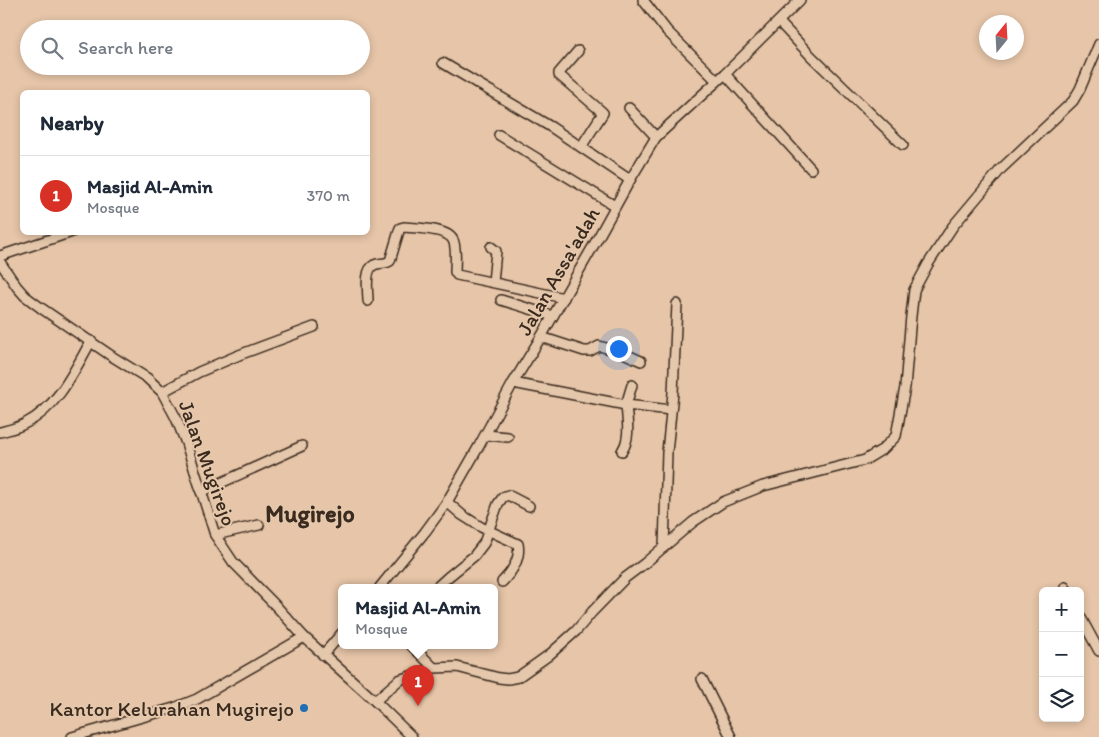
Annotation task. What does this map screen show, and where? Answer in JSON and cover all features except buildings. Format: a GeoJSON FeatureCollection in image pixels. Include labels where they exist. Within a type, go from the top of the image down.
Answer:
{"type":"FeatureCollection","features":[{"type":"Feature","properties":{"kind":"street"},"geometry":{"type":"LineString","coordinates":[[643,0],[667,31],[717,81]]}},
{"type":"Feature","properties":{"kind":"street","name":"Jalan Assa'adah"},"geometry":{"type":"LineString","coordinates":[[382,584],[447,502],[486,435],[513,383],[656,137],[725,74],[800,0]]}},
{"type":"Feature","properties":{"kind":"street"},"geometry":{"type":"LineString","coordinates":[[779,22],[811,56],[903,145]]}},
{"type":"Feature","properties":{"kind":"street"},"geometry":{"type":"LineString","coordinates":[[375,701],[399,680],[434,668],[457,667],[499,678],[518,677],[549,655],[576,631],[625,578],[693,522],[723,502],[763,486],[865,460],[883,449],[896,436],[905,387],[914,290],[923,272],[953,226],[1001,169],[1073,101],[1099,44]]}},
{"type":"Feature","properties":{"kind":"street"},"geometry":{"type":"LineString","coordinates":[[578,51],[559,73],[559,76],[603,112],[580,147]]}},
{"type":"Feature","properties":{"kind":"street"},"geometry":{"type":"LineString","coordinates":[[443,63],[552,126],[630,180]]}},
{"type":"Feature","properties":{"kind":"street"},"geometry":{"type":"LineString","coordinates":[[725,74],[811,169]]}},
{"type":"Feature","properties":{"kind":"street"},"geometry":{"type":"LineString","coordinates":[[629,108],[656,137]]}},
{"type":"Feature","properties":{"kind":"street"},"geometry":{"type":"LineString","coordinates":[[499,135],[615,206]]}},
{"type":"Feature","properties":{"kind":"street"},"geometry":{"type":"LineString","coordinates":[[368,300],[367,275],[370,268],[375,264],[387,264],[390,261],[400,228],[404,227],[427,228],[445,233],[453,238],[455,245],[455,272],[457,274],[564,298]]}},
{"type":"Feature","properties":{"kind":"street"},"geometry":{"type":"LineString","coordinates":[[0,256],[63,235]]}},
{"type":"Feature","properties":{"kind":"street"},"geometry":{"type":"LineString","coordinates":[[491,247],[496,251],[493,282]]}},
{"type":"Feature","properties":{"kind":"street","name":"Jalan Mugirejo"},"geometry":{"type":"LineString","coordinates":[[0,262],[25,296],[40,308],[147,378],[162,392],[176,418],[186,443],[215,535],[232,562],[304,637],[412,737]]}},
{"type":"Feature","properties":{"kind":"street"},"geometry":{"type":"LineString","coordinates":[[502,300],[553,316]]}},
{"type":"Feature","properties":{"kind":"street"},"geometry":{"type":"LineString","coordinates":[[664,547],[667,452],[677,304]]}},
{"type":"Feature","properties":{"kind":"street"},"geometry":{"type":"LineString","coordinates":[[162,392],[199,372],[314,327]]}},
{"type":"Feature","properties":{"kind":"street"},"geometry":{"type":"LineString","coordinates":[[541,337],[584,351],[590,351],[599,346],[641,360]]}},
{"type":"Feature","properties":{"kind":"street"},"geometry":{"type":"LineString","coordinates":[[0,432],[25,424],[39,416],[50,406],[91,341]]}},
{"type":"Feature","properties":{"kind":"street"},"geometry":{"type":"LineString","coordinates":[[513,383],[626,405],[671,410]]}},
{"type":"Feature","properties":{"kind":"street"},"geometry":{"type":"LineString","coordinates":[[622,451],[628,438],[626,405],[632,386]]}},
{"type":"Feature","properties":{"kind":"street"},"geometry":{"type":"LineString","coordinates":[[486,435],[508,437]]}},
{"type":"Feature","properties":{"kind":"street"},"geometry":{"type":"LineString","coordinates":[[201,492],[302,446]]}},
{"type":"Feature","properties":{"kind":"street"},"geometry":{"type":"LineString","coordinates":[[440,584],[474,556],[484,543],[498,504],[503,496],[508,495],[529,506]]}},
{"type":"Feature","properties":{"kind":"street"},"geometry":{"type":"LineString","coordinates":[[447,502],[462,515],[489,531],[518,544],[516,562],[511,573],[502,582]]}},
{"type":"Feature","properties":{"kind":"street"},"geometry":{"type":"LineString","coordinates":[[215,535],[259,525]]}},
{"type":"Feature","properties":{"kind":"street"},"geometry":{"type":"LineString","coordinates":[[1084,623],[1099,650]]}},
{"type":"Feature","properties":{"kind":"street"},"geometry":{"type":"LineString","coordinates":[[72,737],[174,708],[196,699],[304,637]]}},
{"type":"Feature","properties":{"kind":"street"},"geometry":{"type":"LineString","coordinates":[[324,655],[338,638]]}},
{"type":"Feature","properties":{"kind":"street"},"geometry":{"type":"LineString","coordinates":[[415,649],[434,668]]}},
{"type":"Feature","properties":{"kind":"street"},"geometry":{"type":"LineString","coordinates":[[702,679],[731,737]]}},
{"type":"Feature","properties":{"kind":"place","name":"Masjid Al-Amin"},"geometry":{"type":"Point","coordinates":[418,706]}},
{"type":"Feature","properties":{"kind":"place","name":"Kantor Kelurahan Mugirejo"},"geometry":{"type":"Point","coordinates":[304,708]}},
{"type":"Feature","properties":{"kind":"district","name":"Mugirejo"},"geometry":{"type":"Point","coordinates":[310,513]}}]}
